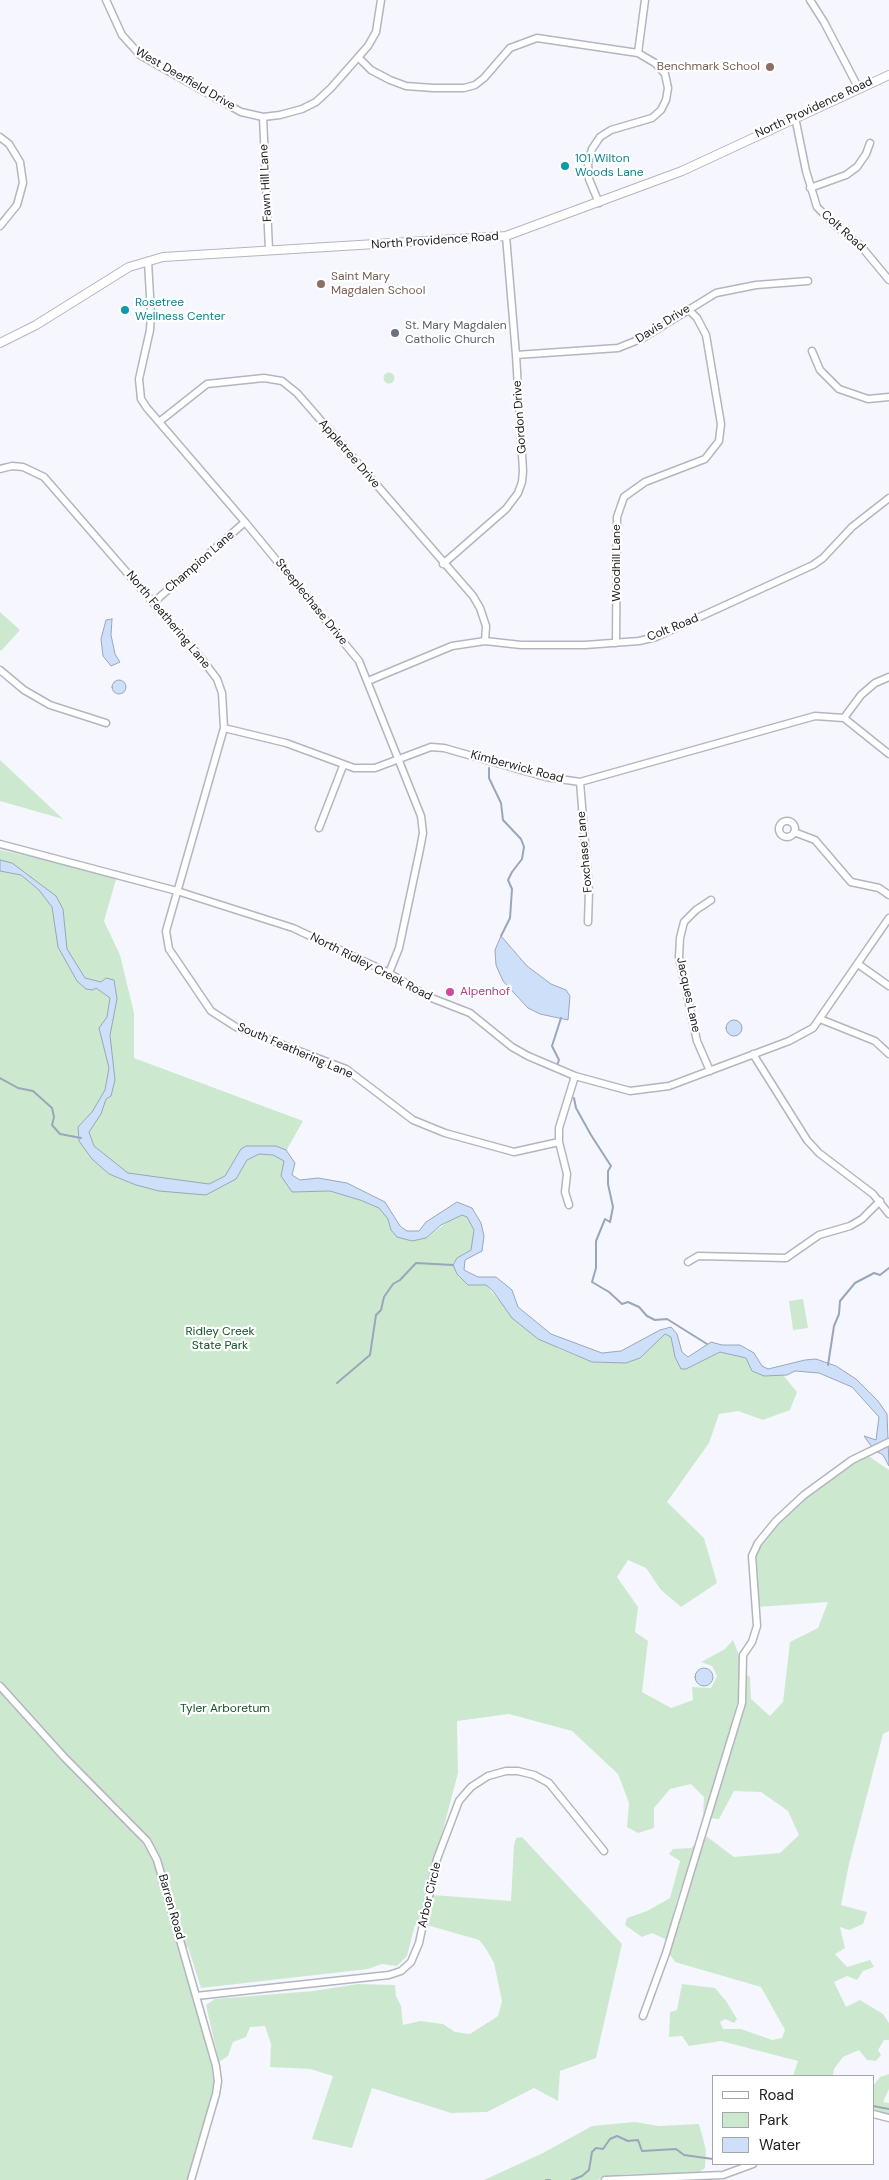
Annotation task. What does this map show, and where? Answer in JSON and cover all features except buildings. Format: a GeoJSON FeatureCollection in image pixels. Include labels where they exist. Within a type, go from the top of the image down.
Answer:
{"type":"FeatureCollection","features":[{"type":"Feature","properties":{"kind":"main road","name":"North Providence Road"},"geometry":{"type":"LineString","coordinates":[[0,343],[36,325],[113,276],[148,261],[183,256],[506,236],[682,171],[794,117],[889,75]]}},
{"type":"Feature","properties":{"kind":"street","name":"West Deerfield Drive"},"geometry":{"type":"LineString","coordinates":[[106,0],[122,35],[140,55],[242,112],[262,116],[280,116],[316,102],[359,58],[376,32],[381,0]]}},
{"type":"Feature","properties":{"kind":"street"},"geometry":{"type":"LineString","coordinates":[[638,53],[645,0]]}},
{"type":"Feature","properties":{"kind":"street"},"geometry":{"type":"LineString","coordinates":[[810,0],[824,22],[858,88]]}},
{"type":"Feature","properties":{"kind":"street"},"geometry":{"type":"LineString","coordinates":[[359,58],[371,70],[406,86],[449,88],[464,88],[475,85],[484,78],[510,48],[537,38],[638,53],[656,63],[665,74],[668,88],[666,100],[652,118],[610,130],[600,137],[592,150],[588,163],[589,179],[599,203]]}},
{"type":"Feature","properties":{"kind":"street","name":"Fawn Hill Lane"},"geometry":{"type":"LineString","coordinates":[[262,116],[269,250]]}},
{"type":"Feature","properties":{"kind":"street","name":"Colt Road"},"geometry":{"type":"LineString","coordinates":[[794,117],[810,188],[817,207],[860,245],[889,280]]}},
{"type":"Feature","properties":{"kind":"street"},"geometry":{"type":"LineString","coordinates":[[0,136],[9,144],[20,162],[23,183],[17,205],[0,226]]}},
{"type":"Feature","properties":{"kind":"street"},"geometry":{"type":"LineString","coordinates":[[810,188],[846,175],[857,167],[866,154],[870,143]]}},
{"type":"Feature","properties":{"kind":"street","name":"Gordon Drive"},"geometry":{"type":"LineString","coordinates":[[443,564],[506,509],[520,488],[523,471],[506,236]]}},
{"type":"Feature","properties":{"kind":"street","name":"Steeplechase Drive"},"geometry":{"type":"LineString","coordinates":[[148,261],[150,330],[138,379],[139,389],[147,408],[245,522],[343,640],[358,661],[368,681],[421,816],[423,832],[399,948],[389,973]]}},
{"type":"Feature","properties":{"kind":"street","name":"Davis Drive"},"geometry":{"type":"LineString","coordinates":[[516,355],[602,350],[630,344],[716,292],[808,281]]}},
{"type":"Feature","properties":{"kind":"street","name":"Woodhill Lane"},"geometry":{"type":"LineString","coordinates":[[616,643],[617,517],[624,497],[645,482],[705,459],[719,441],[721,424],[706,335],[697,318],[688,309]]}},
{"type":"Feature","properties":{"kind":"street"},"geometry":{"type":"LineString","coordinates":[[812,351],[820,370],[839,389],[868,399],[889,397]]}},
{"type":"Feature","properties":{"kind":"street","name":"Appletree Drive"},"geometry":{"type":"LineString","coordinates":[[159,422],[198,389],[207,384],[264,378],[282,381],[297,393],[443,564],[473,596],[480,608],[486,626],[485,641]]}},
{"type":"Feature","properties":{"kind":"street","name":"North Feathering Lane"},"geometry":{"type":"LineString","coordinates":[[0,469],[12,466],[23,467],[44,476],[154,602],[217,679],[222,693],[224,728],[177,890]]}},
{"type":"Feature","properties":{"kind":"street","name":"Colt Road"},"geometry":{"type":"LineString","coordinates":[[368,681],[443,650],[485,641],[521,645],[616,643],[640,641],[656,637],[813,565],[823,558],[852,527],[889,498]]}},
{"type":"Feature","properties":{"kind":"street","name":"Champion Lane"},"geometry":{"type":"LineString","coordinates":[[154,602],[245,522]]}},
{"type":"Feature","properties":{"kind":"street"},"geometry":{"type":"LineString","coordinates":[[0,670],[24,690],[50,705],[106,723]]}},
{"type":"Feature","properties":{"kind":"street"},"geometry":{"type":"LineString","coordinates":[[889,677],[875,683],[861,695],[844,718],[889,754]]}},
{"type":"Feature","properties":{"kind":"street","name":"Kimberwick Road"},"geometry":{"type":"LineString","coordinates":[[224,728],[286,743],[343,766],[364,769],[398,760],[431,747],[444,748],[546,777],[580,782],[815,716],[844,718]]}},
{"type":"Feature","properties":{"kind":"street"},"geometry":{"type":"LineString","coordinates":[[318,828],[343,766]]}},
{"type":"Feature","properties":{"kind":"street","name":"Foxchase Lane"},"geometry":{"type":"LineString","coordinates":[[580,782],[590,891],[588,922]]}},
{"type":"Feature","properties":{"kind":"street"},"geometry":{"type":"LineString","coordinates":[[794,832],[815,840],[851,882],[879,888],[889,895]]}},
{"type":"Feature","properties":{"kind":"street","name":"North Ridley Creek Road"},"geometry":{"type":"LineString","coordinates":[[0,844],[177,890],[293,928],[389,973],[429,997],[470,1013],[512,1047],[528,1056],[575,1076],[630,1091],[669,1086],[805,1033],[820,1019],[889,918]]}},
{"type":"Feature","properties":{"kind":"street","name":"South Feathering Lane"},"geometry":{"type":"LineString","coordinates":[[177,890],[166,930],[169,949],[211,1011],[222,1020],[346,1069],[413,1120],[445,1133],[514,1152],[559,1142]]}},
{"type":"Feature","properties":{"kind":"street","name":"Jacques Lane"},"geometry":{"type":"LineString","coordinates":[[710,1071],[697,1039],[679,957],[680,938],[684,922],[696,910],[711,900]]}},
{"type":"Feature","properties":{"kind":"street"},"geometry":{"type":"LineString","coordinates":[[858,964],[889,986]]}},
{"type":"Feature","properties":{"kind":"street"},"geometry":{"type":"LineString","coordinates":[[820,1019],[875,1041],[889,1054]]}},
{"type":"Feature","properties":{"kind":"street"},"geometry":{"type":"LineString","coordinates":[[753,1054],[807,1140],[819,1153],[880,1201],[889,1214]]}},
{"type":"Feature","properties":{"kind":"street"},"geometry":{"type":"LineString","coordinates":[[569,1205],[565,1192],[568,1174],[559,1142],[558,1128],[575,1076]]}},
{"type":"Feature","properties":{"kind":"street"},"geometry":{"type":"LineString","coordinates":[[688,1262],[698,1256],[786,1258],[819,1235],[856,1223],[880,1201]]}},
{"type":"Feature","properties":{"kind":"street"},"geometry":{"type":"LineString","coordinates":[[643,2016],[666,1953],[742,1703],[742,1655],[752,1642],[757,1626],[752,1556],[758,1543],[776,1521],[804,1495],[852,1460],[889,1442]]}},
{"type":"Feature","properties":{"kind":"street","name":"Barren Road"},"geometry":{"type":"LineString","coordinates":[[0,1686],[64,1757],[147,1841],[157,1860],[216,2066],[218,2080],[192,2180]]}},
{"type":"Feature","properties":{"kind":"street","name":"Arbor Circle"},"geometry":{"type":"LineString","coordinates":[[196,1996],[389,1975],[401,1972],[411,1962],[419,1943],[437,1859],[459,1801],[471,1787],[488,1776],[506,1771],[518,1771],[549,1783],[604,1851]]}},
{"type":"Feature","properties":{"kind":"street"},"geometry":{"type":"LineString","coordinates":[[874,2114],[889,2118]]}},
{"type":"Feature","properties":{"kind":"street"},"geometry":{"type":"LineString","coordinates":[[606,2180],[723,2175],[750,2165]]}},
{"type":"Feature","properties":{"kind":"green space"},"geometry":{"type":"Polygon","coordinates":[[[389,372],[395,378],[389,384],[383,378],[389,372]]]}},
{"type":"Feature","properties":{"kind":"green space"},"geometry":{"type":"Polygon","coordinates":[[[0,612],[20,630],[1,651],[0,650],[0,612]]]}},
{"type":"Feature","properties":{"kind":"green space"},"geometry":{"type":"Polygon","coordinates":[[[0,760],[63,819],[0,801],[0,760]]]}},
{"type":"Feature","properties":{"kind":"green space"},"geometry":{"type":"Polygon","coordinates":[[[0,850],[117,876],[104,921],[120,955],[134,1013],[134,1058],[303,1121],[286,1151],[259,1153],[273,1155],[284,1161],[292,1192],[330,1191],[343,1193],[379,1208],[388,1219],[391,1230],[426,1238],[453,1218],[462,1215],[467,1217],[474,1230],[473,1244],[471,1250],[457,1258],[453,1265],[459,1277],[479,1285],[486,1285],[497,1298],[559,1349],[592,1362],[609,1363],[664,1334],[671,1336],[675,1357],[686,1368],[720,1352],[746,1358],[764,1376],[783,1375],[797,1392],[790,1410],[763,1420],[738,1411],[719,1414],[709,1443],[667,1502],[704,1538],[717,1583],[681,1607],[661,1590],[646,1568],[628,1560],[617,1577],[638,1607],[635,1632],[648,1641],[642,1692],[671,1708],[693,1700],[692,1687],[711,1688],[717,1676],[712,1666],[701,1662],[725,1649],[733,1640],[739,1655],[741,1689],[715,1782],[703,1815],[704,1797],[691,1784],[670,1789],[654,1808],[654,1828],[638,1833],[627,1827],[629,1803],[618,1774],[572,1731],[509,1714],[457,1721],[458,1773],[418,1925],[415,1925],[407,1956],[397,1966],[382,1964],[368,1969],[201,1988],[188,1947],[183,1948],[218,2081],[191,2180],[0,2180],[0,850]]]}},
{"type":"Feature","properties":{"kind":"green space"},"geometry":{"type":"Polygon","coordinates":[[[803,1299],[808,1328],[793,1330],[789,1301],[803,1299]]]}},
{"type":"Feature","properties":{"kind":"green space"},"geometry":{"type":"Polygon","coordinates":[[[867,1455],[889,1470],[889,1731],[883,1734],[849,1864],[841,1905],[867,1912],[863,1924],[849,1930],[840,1927],[845,1948],[835,1954],[847,1967],[870,1960],[874,1967],[863,1971],[857,1980],[847,1976],[834,1982],[846,2007],[860,2000],[883,2014],[889,2023],[889,2040],[884,2040],[878,2050],[881,2055],[876,2061],[867,2060],[859,2050],[843,2057],[834,2069],[833,2075],[793,2075],[798,2061],[721,2041],[689,2046],[682,2036],[669,2037],[670,2012],[677,2010],[682,1984],[715,1988],[737,2019],[734,2023],[725,2019],[720,2022],[723,2029],[741,2029],[772,2040],[782,2038],[785,2030],[761,1987],[675,1962],[669,1953],[706,1836],[734,1857],[780,1853],[799,1835],[788,1811],[761,1792],[734,1791],[719,1819],[709,1818],[745,1706],[746,1674],[750,1677],[751,1699],[770,1716],[783,1702],[790,1642],[818,1628],[828,1602],[757,1607],[754,1563],[762,1541],[776,1523],[828,1478],[867,1455]]]}},
{"type":"Feature","properties":{"kind":"green space"},"geometry":{"type":"Polygon","coordinates":[[[522,1837],[622,1944],[596,2058],[560,2071],[558,2101],[534,2088],[487,2112],[451,2113],[372,2088],[352,2148],[312,2139],[333,2076],[310,2069],[270,2067],[271,2044],[265,2026],[250,2027],[246,2037],[233,2042],[228,2056],[219,2062],[206,2005],[215,1999],[313,1991],[358,1984],[395,1985],[396,1996],[401,2006],[403,2025],[420,2021],[443,2024],[455,2032],[470,2034],[498,2016],[502,2001],[494,1963],[479,1940],[427,1925],[433,1895],[511,1901],[514,1845],[516,1838],[522,1837]]]}},
{"type":"Feature","properties":{"kind":"green space"},"geometry":{"type":"Polygon","coordinates":[[[697,1843],[676,1903],[667,1940],[652,1933],[642,1937],[625,1925],[627,1918],[647,1911],[670,1898],[680,1861],[669,1854],[673,1849],[691,1848],[697,1843]]]}},
{"type":"Feature","properties":{"kind":"green space"},"geometry":{"type":"Polygon","coordinates":[[[889,2074],[889,2089],[883,2102],[889,2103],[889,2114],[874,2110],[874,2085],[880,2077],[889,2074]]]}},
{"type":"Feature","properties":{"kind":"green space"},"geometry":{"type":"Polygon","coordinates":[[[635,2122],[659,2126],[699,2124],[706,2150],[705,2168],[698,2173],[626,2174],[597,2180],[484,2180],[543,2153],[592,2126],[635,2122]]]}},
{"type":"Feature","properties":{"kind":"water"},"geometry":{"type":"Polygon","coordinates":[[[112,619],[111,635],[115,654],[120,662],[111,666],[103,656],[101,639],[106,620],[112,619]]]}},
{"type":"Feature","properties":{"kind":"water"},"geometry":{"type":"Polygon","coordinates":[[[116,680],[122,680],[126,687],[122,694],[116,694],[112,690],[112,684],[116,680]]]}},
{"type":"Feature","properties":{"kind":"water"},"geometry":{"type":"Polygon","coordinates":[[[0,860],[12,863],[56,896],[63,909],[67,949],[85,978],[101,982],[106,978],[114,980],[117,999],[110,1035],[115,1080],[111,1096],[106,1099],[101,1114],[89,1132],[94,1146],[128,1173],[209,1184],[225,1176],[241,1149],[246,1146],[276,1146],[286,1150],[295,1163],[292,1175],[300,1180],[318,1178],[347,1183],[385,1202],[400,1226],[407,1231],[419,1231],[426,1222],[457,1202],[472,1208],[481,1223],[484,1236],[482,1251],[465,1260],[464,1270],[478,1277],[496,1277],[512,1290],[518,1307],[551,1334],[602,1353],[621,1351],[660,1330],[671,1327],[677,1334],[682,1352],[688,1357],[711,1342],[722,1345],[740,1345],[754,1353],[762,1366],[768,1369],[816,1359],[836,1366],[856,1379],[878,1401],[887,1414],[889,1466],[883,1455],[874,1450],[864,1436],[876,1440],[879,1417],[852,1387],[819,1373],[795,1371],[787,1375],[764,1376],[752,1371],[746,1358],[720,1352],[686,1369],[681,1369],[675,1357],[671,1337],[665,1334],[640,1358],[626,1363],[592,1362],[538,1339],[512,1318],[493,1291],[486,1285],[468,1285],[457,1274],[453,1265],[457,1258],[471,1250],[474,1230],[467,1217],[462,1215],[441,1225],[426,1238],[412,1241],[397,1237],[391,1230],[388,1219],[379,1208],[330,1191],[292,1192],[281,1176],[284,1161],[273,1155],[259,1154],[247,1160],[236,1179],[206,1195],[159,1191],[136,1185],[109,1174],[92,1159],[79,1141],[78,1127],[92,1112],[105,1090],[109,1068],[99,1028],[107,1017],[110,998],[96,988],[93,990],[86,989],[77,981],[58,947],[52,907],[39,890],[21,875],[0,871],[0,860]]]}},
{"type":"Feature","properties":{"kind":"water"},"geometry":{"type":"Polygon","coordinates":[[[501,936],[527,966],[551,984],[566,990],[570,996],[568,1020],[540,1014],[528,1008],[503,981],[496,965],[495,950],[501,936]]]}},
{"type":"Feature","properties":{"kind":"water"},"geometry":{"type":"Polygon","coordinates":[[[731,1020],[737,1020],[742,1025],[740,1034],[731,1036],[726,1031],[726,1025],[731,1020]]]}},
{"type":"Feature","properties":{"kind":"water"},"geometry":{"type":"Polygon","coordinates":[[[700,1668],[708,1668],[713,1673],[711,1684],[700,1686],[695,1681],[695,1673],[700,1668]]]}},
{"type":"Feature","properties":{"kind":"waterway"},"geometry":{"type":"LineString","coordinates":[[489,768],[489,778],[501,803],[503,820],[521,839],[524,847],[522,859],[508,880],[512,889],[510,918],[501,936]]}},
{"type":"Feature","properties":{"kind":"waterway"},"geometry":{"type":"LineString","coordinates":[[557,1065],[559,1060],[552,1046],[561,1018]]}},
{"type":"Feature","properties":{"kind":"waterway"},"geometry":{"type":"LineString","coordinates":[[0,1078],[18,1088],[33,1091],[52,1108],[54,1117],[52,1125],[60,1134],[81,1138]]}},
{"type":"Feature","properties":{"kind":"waterway"},"geometry":{"type":"LineString","coordinates":[[574,1098],[576,1108],[611,1166],[608,1171],[608,1184],[613,1207],[610,1222],[605,1219],[596,1241],[596,1268],[592,1282],[609,1292],[622,1304],[628,1302],[639,1307],[647,1316],[655,1320],[667,1319],[707,1344]]}},
{"type":"Feature","properties":{"kind":"waterway"},"geometry":{"type":"LineString","coordinates":[[337,1383],[370,1355],[376,1315],[381,1310],[384,1297],[393,1284],[400,1280],[416,1263],[453,1265]]}},
{"type":"Feature","properties":{"kind":"waterway"},"geometry":{"type":"LineString","coordinates":[[828,1365],[840,1301],[855,1283],[874,1273],[880,1275],[889,1268]]}},
{"type":"Feature","properties":{"kind":"waterway"},"geometry":{"type":"LineString","coordinates":[[874,2106],[889,2109]]}},
{"type":"Feature","properties":{"kind":"waterway"},"geometry":{"type":"LineString","coordinates":[[572,2180],[582,2176],[589,2170],[592,2152],[596,2148],[603,2149],[610,2139],[617,2136],[628,2141],[638,2140],[642,2151],[676,2149],[684,2155],[712,2159]]}},
{"type":"Feature","properties":{"kind":"place","name":"Benchmark School"},"geometry":{"type":"Point","coordinates":[770,67]}},
{"type":"Feature","properties":{"kind":"place","name":"101 Wilton Woods Lane"},"geometry":{"type":"Point","coordinates":[565,166]}},
{"type":"Feature","properties":{"kind":"place","name":"Saint Mary Magdalen School"},"geometry":{"type":"Point","coordinates":[321,284]}},
{"type":"Feature","properties":{"kind":"place","name":"Rosetree Wellness Center"},"geometry":{"type":"Point","coordinates":[125,310]}},
{"type":"Feature","properties":{"kind":"place","name":"St. Mary Magdalen Catholic Church"},"geometry":{"type":"Point","coordinates":[395,333]}},
{"type":"Feature","properties":{"kind":"place","name":"Alpenhof"},"geometry":{"type":"Point","coordinates":[450,992]}},
{"type":"Feature","properties":{"kind":"park label","name":"Ridley Creek State Park"},"geometry":{"type":"Point","coordinates":[220,1339]}},
{"type":"Feature","properties":{"kind":"park label","name":"Tyler Arboretum"},"geometry":{"type":"Point","coordinates":[225,1709]}}]}
